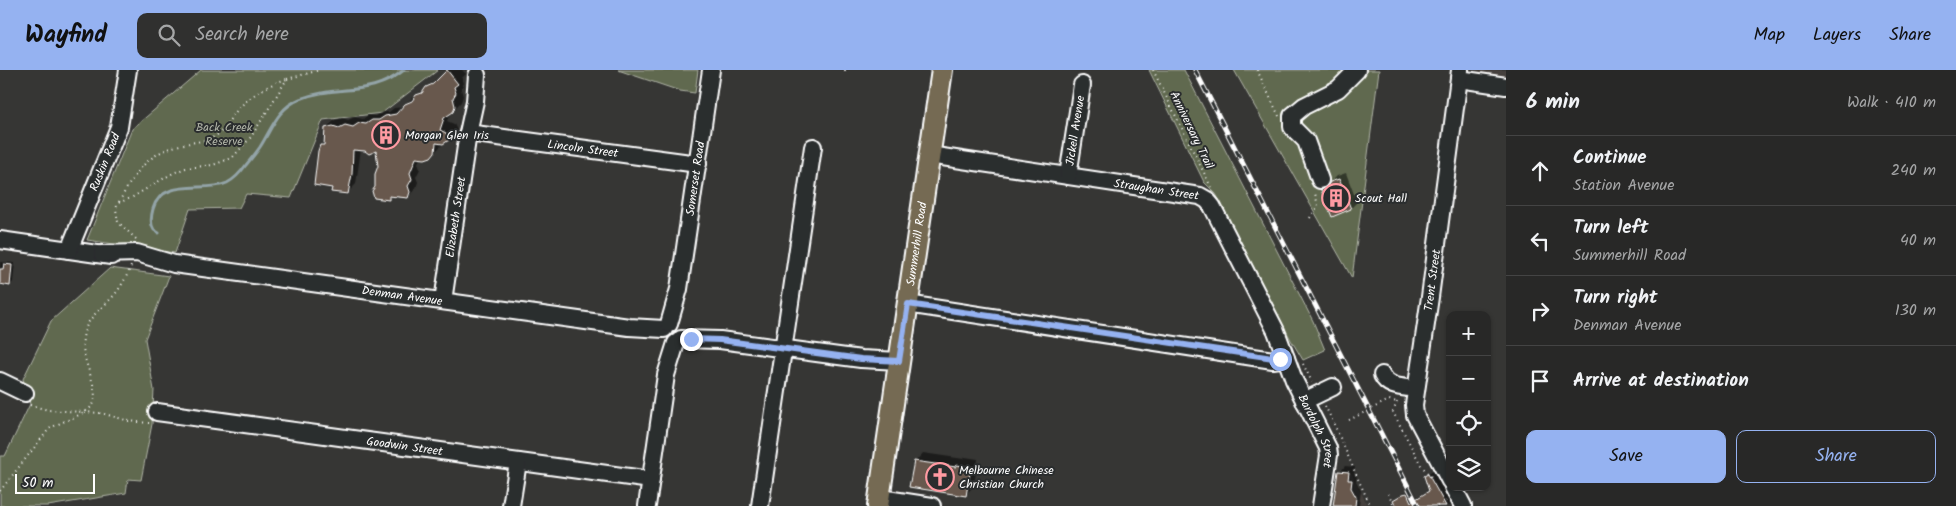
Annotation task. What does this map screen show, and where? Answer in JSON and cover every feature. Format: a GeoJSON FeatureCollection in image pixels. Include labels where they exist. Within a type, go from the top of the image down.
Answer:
{"type":"FeatureCollection","features":[{"type":"Feature","properties":{"kind":"main road","name":"Summerhill Road"},"geometry":{"type":"LineString","coordinates":[[879,502],[942,70]]}},
{"type":"Feature","properties":{"kind":"street","name":"Ruskin Road"},"geometry":{"type":"LineString","coordinates":[[70,250],[118,132],[128,70]]}},
{"type":"Feature","properties":{"kind":"street","name":"Somerset Road"},"geometry":{"type":"LineString","coordinates":[[647,506],[711,70]]}},
{"type":"Feature","properties":{"kind":"street"},"geometry":{"type":"LineString","coordinates":[[1317,186],[1306,141],[1292,126],[1292,116],[1304,106],[1338,89],[1357,70]]}},
{"type":"Feature","properties":{"kind":"street"},"geometry":{"type":"LineString","coordinates":[[1459,74],[1506,86]]}},
{"type":"Feature","properties":{"kind":"street","name":"Trent Street"},"geometry":{"type":"LineString","coordinates":[[1446,473],[1415,414],[1414,405],[1405,393],[1429,306],[1459,74]]}},
{"type":"Feature","properties":{"kind":"street","name":"Elizabeth Street"},"geometry":{"type":"LineString","coordinates":[[443,301],[468,132],[474,109],[477,75]]}},
{"type":"Feature","properties":{"kind":"street","name":"Jickell Avenue"},"geometry":{"type":"LineString","coordinates":[[1068,176],[1082,85]]}},
{"type":"Feature","properties":{"kind":"street","name":"Lincoln Street"},"geometry":{"type":"LineString","coordinates":[[468,132],[698,164]]}},
{"type":"Feature","properties":{"kind":"street"},"geometry":{"type":"LineString","coordinates":[[760,506],[813,147]]}},
{"type":"Feature","properties":{"kind":"street","name":"Straughan Street"},"geometry":{"type":"LineString","coordinates":[[929,155],[1200,196],[1212,206],[1276,331],[1286,358]]}},
{"type":"Feature","properties":{"kind":"street","name":"Denman Avenue"},"geometry":{"type":"LineString","coordinates":[[0,240],[899,364]]}},
{"type":"Feature","properties":{"kind":"street","name":"Denman Avenue"},"geometry":{"type":"LineString","coordinates":[[102,254],[140,264],[174,264]]}},
{"type":"Feature","properties":{"kind":"street"},"geometry":{"type":"LineString","coordinates":[[908,304],[1273,360],[1286,358]]}},
{"type":"Feature","properties":{"kind":"street","name":"Bardolph Street"},"geometry":{"type":"LineString","coordinates":[[1286,358],[1294,380],[1329,451],[1322,506]]}},
{"type":"Feature","properties":{"kind":"street"},"geometry":{"type":"LineString","coordinates":[[1382,375],[1387,383],[1405,393]]}},
{"type":"Feature","properties":{"kind":"street"},"geometry":{"type":"LineString","coordinates":[[0,381],[26,398]]}},
{"type":"Feature","properties":{"kind":"street"},"geometry":{"type":"LineString","coordinates":[[1304,401],[1333,387]]}},
{"type":"Feature","properties":{"kind":"street","name":"Goodwin Street"},"geometry":{"type":"LineString","coordinates":[[155,418],[651,480]]}},
{"type":"Feature","properties":{"kind":"street"},"geometry":{"type":"LineString","coordinates":[[511,506],[518,462]]}},
{"type":"Feature","properties":{"kind":"street"},"geometry":{"type":"LineString","coordinates":[[1455,491],[1463,506]]}},
{"type":"Feature","properties":{"kind":"street"},"geometry":{"type":"LineString","coordinates":[[879,502],[932,506]]}},
{"type":"Feature","properties":{"kind":"path"},"geometry":{"type":"LineString","coordinates":[[0,491],[42,436],[57,424],[83,412],[93,405],[95,398],[82,347],[84,330],[93,314],[115,294],[126,278],[140,249],[139,244],[118,222],[116,216],[118,203],[137,172],[152,156],[170,148],[207,139],[218,134],[237,110],[264,89],[287,79],[320,70]]}},
{"type":"Feature","properties":{"kind":"path","name":"Anniversary Trail"},"geometry":{"type":"LineString","coordinates":[[1153,70],[1213,192]]}},
{"type":"Feature","properties":{"kind":"path"},"geometry":{"type":"LineString","coordinates":[[1257,70],[1277,114],[1292,126]]}},
{"type":"Feature","properties":{"kind":"path"},"geometry":{"type":"LineString","coordinates":[[118,203],[173,173],[186,168],[213,165],[232,158],[251,137],[287,79]]}},
{"type":"Feature","properties":{"kind":"path"},"geometry":{"type":"LineString","coordinates":[[1310,218],[1318,206],[1317,186]]}},
{"type":"Feature","properties":{"kind":"path"},"geometry":{"type":"LineString","coordinates":[[1349,420],[1405,393]]}},
{"type":"Feature","properties":{"kind":"path"},"geometry":{"type":"LineString","coordinates":[[1405,393],[1393,412],[1421,465],[1433,478]]}},
{"type":"Feature","properties":{"kind":"path"},"geometry":{"type":"LineString","coordinates":[[26,398],[48,410],[101,413],[129,421],[155,418]]}},
{"type":"Feature","properties":{"kind":"path"},"geometry":{"type":"LineString","coordinates":[[1353,471],[1371,506]]}},
{"type":"Feature","properties":{"kind":"path"},"geometry":{"type":"LineString","coordinates":[[1388,494],[1394,506]]}},
{"type":"Feature","properties":{"kind":"path"},"geometry":{"type":"LineString","coordinates":[[1437,506],[1446,501],[1448,506]]}},
{"type":"Feature","properties":{"kind":"shaded area"},"geometry":{"type":"Polygon","coordinates":[[[1476,70],[1506,70],[1506,83],[1475,79],[1476,70]]]}},
{"type":"Feature","properties":{"kind":"shaded area"},"geometry":{"type":"Polygon","coordinates":[[[1338,471],[1351,473],[1368,506],[1333,506],[1338,471]]]}},
{"type":"Feature","properties":{"kind":"green space","name":"Back Creek Reserve"},"geometry":{"type":"Polygon","coordinates":[[[201,70],[438,70],[382,113],[323,120],[291,198],[246,194],[239,208],[190,209],[175,253],[87,240],[132,129],[201,70]]]}},
{"type":"Feature","properties":{"kind":"green space"},"geometry":{"type":"Polygon","coordinates":[[[618,70],[698,70],[695,93],[680,91],[618,70]]]}},
{"type":"Feature","properties":{"kind":"green space"},"geometry":{"type":"Polygon","coordinates":[[[1149,70],[1184,70],[1313,321],[1325,350],[1303,360],[1216,194],[1204,182],[1149,70]]]}},
{"type":"Feature","properties":{"kind":"green space"},"geometry":{"type":"Polygon","coordinates":[[[1234,70],[1379,70],[1352,278],[1234,70]]]}},
{"type":"Feature","properties":{"kind":"green space"},"geometry":{"type":"Polygon","coordinates":[[[110,268],[169,276],[145,339],[154,390],[152,424],[141,480],[128,479],[126,493],[48,506],[0,506],[0,456],[5,456],[30,404],[23,379],[51,321],[110,268]]]}},
{"type":"Feature","properties":{"kind":"building","name":"Morgan Glen Iris"},"geometry":{"type":"Polygon","coordinates":[[[447,70],[458,84],[454,87],[456,93],[453,98],[455,106],[453,112],[444,118],[440,130],[446,133],[449,140],[443,144],[436,143],[435,152],[431,157],[425,159],[416,158],[410,173],[412,179],[408,186],[410,192],[408,198],[389,196],[389,200],[374,198],[372,191],[375,187],[375,174],[378,166],[376,151],[369,154],[365,151],[353,150],[352,174],[348,194],[331,192],[332,188],[314,185],[318,151],[320,145],[324,145],[325,128],[333,126],[339,128],[345,125],[353,127],[359,123],[366,124],[372,120],[379,120],[385,116],[396,114],[405,104],[412,101],[416,95],[422,93],[426,87],[433,84],[447,70]]]}},
{"type":"Feature","properties":{"kind":"building","name":"Scout Hall"},"geometry":{"type":"Polygon","coordinates":[[[1339,179],[1351,209],[1332,217],[1321,190],[1327,187],[1330,182],[1339,179]]]}},
{"type":"Feature","properties":{"kind":"building"},"geometry":{"type":"Polygon","coordinates":[[[4,264],[12,265],[10,286],[0,284],[0,269],[3,269],[4,264]]]}},
{"type":"Feature","properties":{"kind":"building","name":"Melbourne Chinese Christian Church"},"geometry":{"type":"Polygon","coordinates":[[[914,461],[956,467],[956,465],[971,467],[966,496],[909,487],[914,461]]]}},
{"type":"Feature","properties":{"kind":"building"},"geometry":{"type":"Polygon","coordinates":[[[1338,471],[1349,472],[1348,480],[1352,480],[1351,488],[1356,497],[1355,506],[1333,506],[1338,471]]]}},
{"type":"Feature","properties":{"kind":"building"},"geometry":{"type":"Polygon","coordinates":[[[1428,474],[1446,506],[1396,506],[1393,500],[1403,494],[1407,493],[1411,502],[1429,491],[1424,476],[1428,474]]]}},
{"type":"Feature","properties":{"kind":"waterway"},"geometry":{"type":"LineString","coordinates":[[159,233],[154,230],[151,220],[153,209],[158,199],[165,193],[175,189],[218,186],[233,179],[257,152],[276,119],[292,103],[327,92],[366,88],[391,79],[404,70]]}},
{"type":"Feature","properties":{"kind":"railway"},"geometry":{"type":"LineString","coordinates":[[1195,70],[1418,506]]}},
{"type":"Feature","properties":{"kind":"place","name":"Morgan Glen Iris"},"geometry":{"type":"Point","coordinates":[386,135]}},
{"type":"Feature","properties":{"kind":"place","name":"Scout Hall"},"geometry":{"type":"Point","coordinates":[1336,198]}},
{"type":"Feature","properties":{"kind":"place","name":"Melbourne Chinese Christian Church"},"geometry":{"type":"Point","coordinates":[940,477]}},
{"type":"Feature","properties":{"kind":"route"},"geometry":{"type":"LineString","coordinates":[[691,339],[720,340],[861,359],[878,358],[899,361],[908,304],[1273,360],[1280,359]]}}]}
